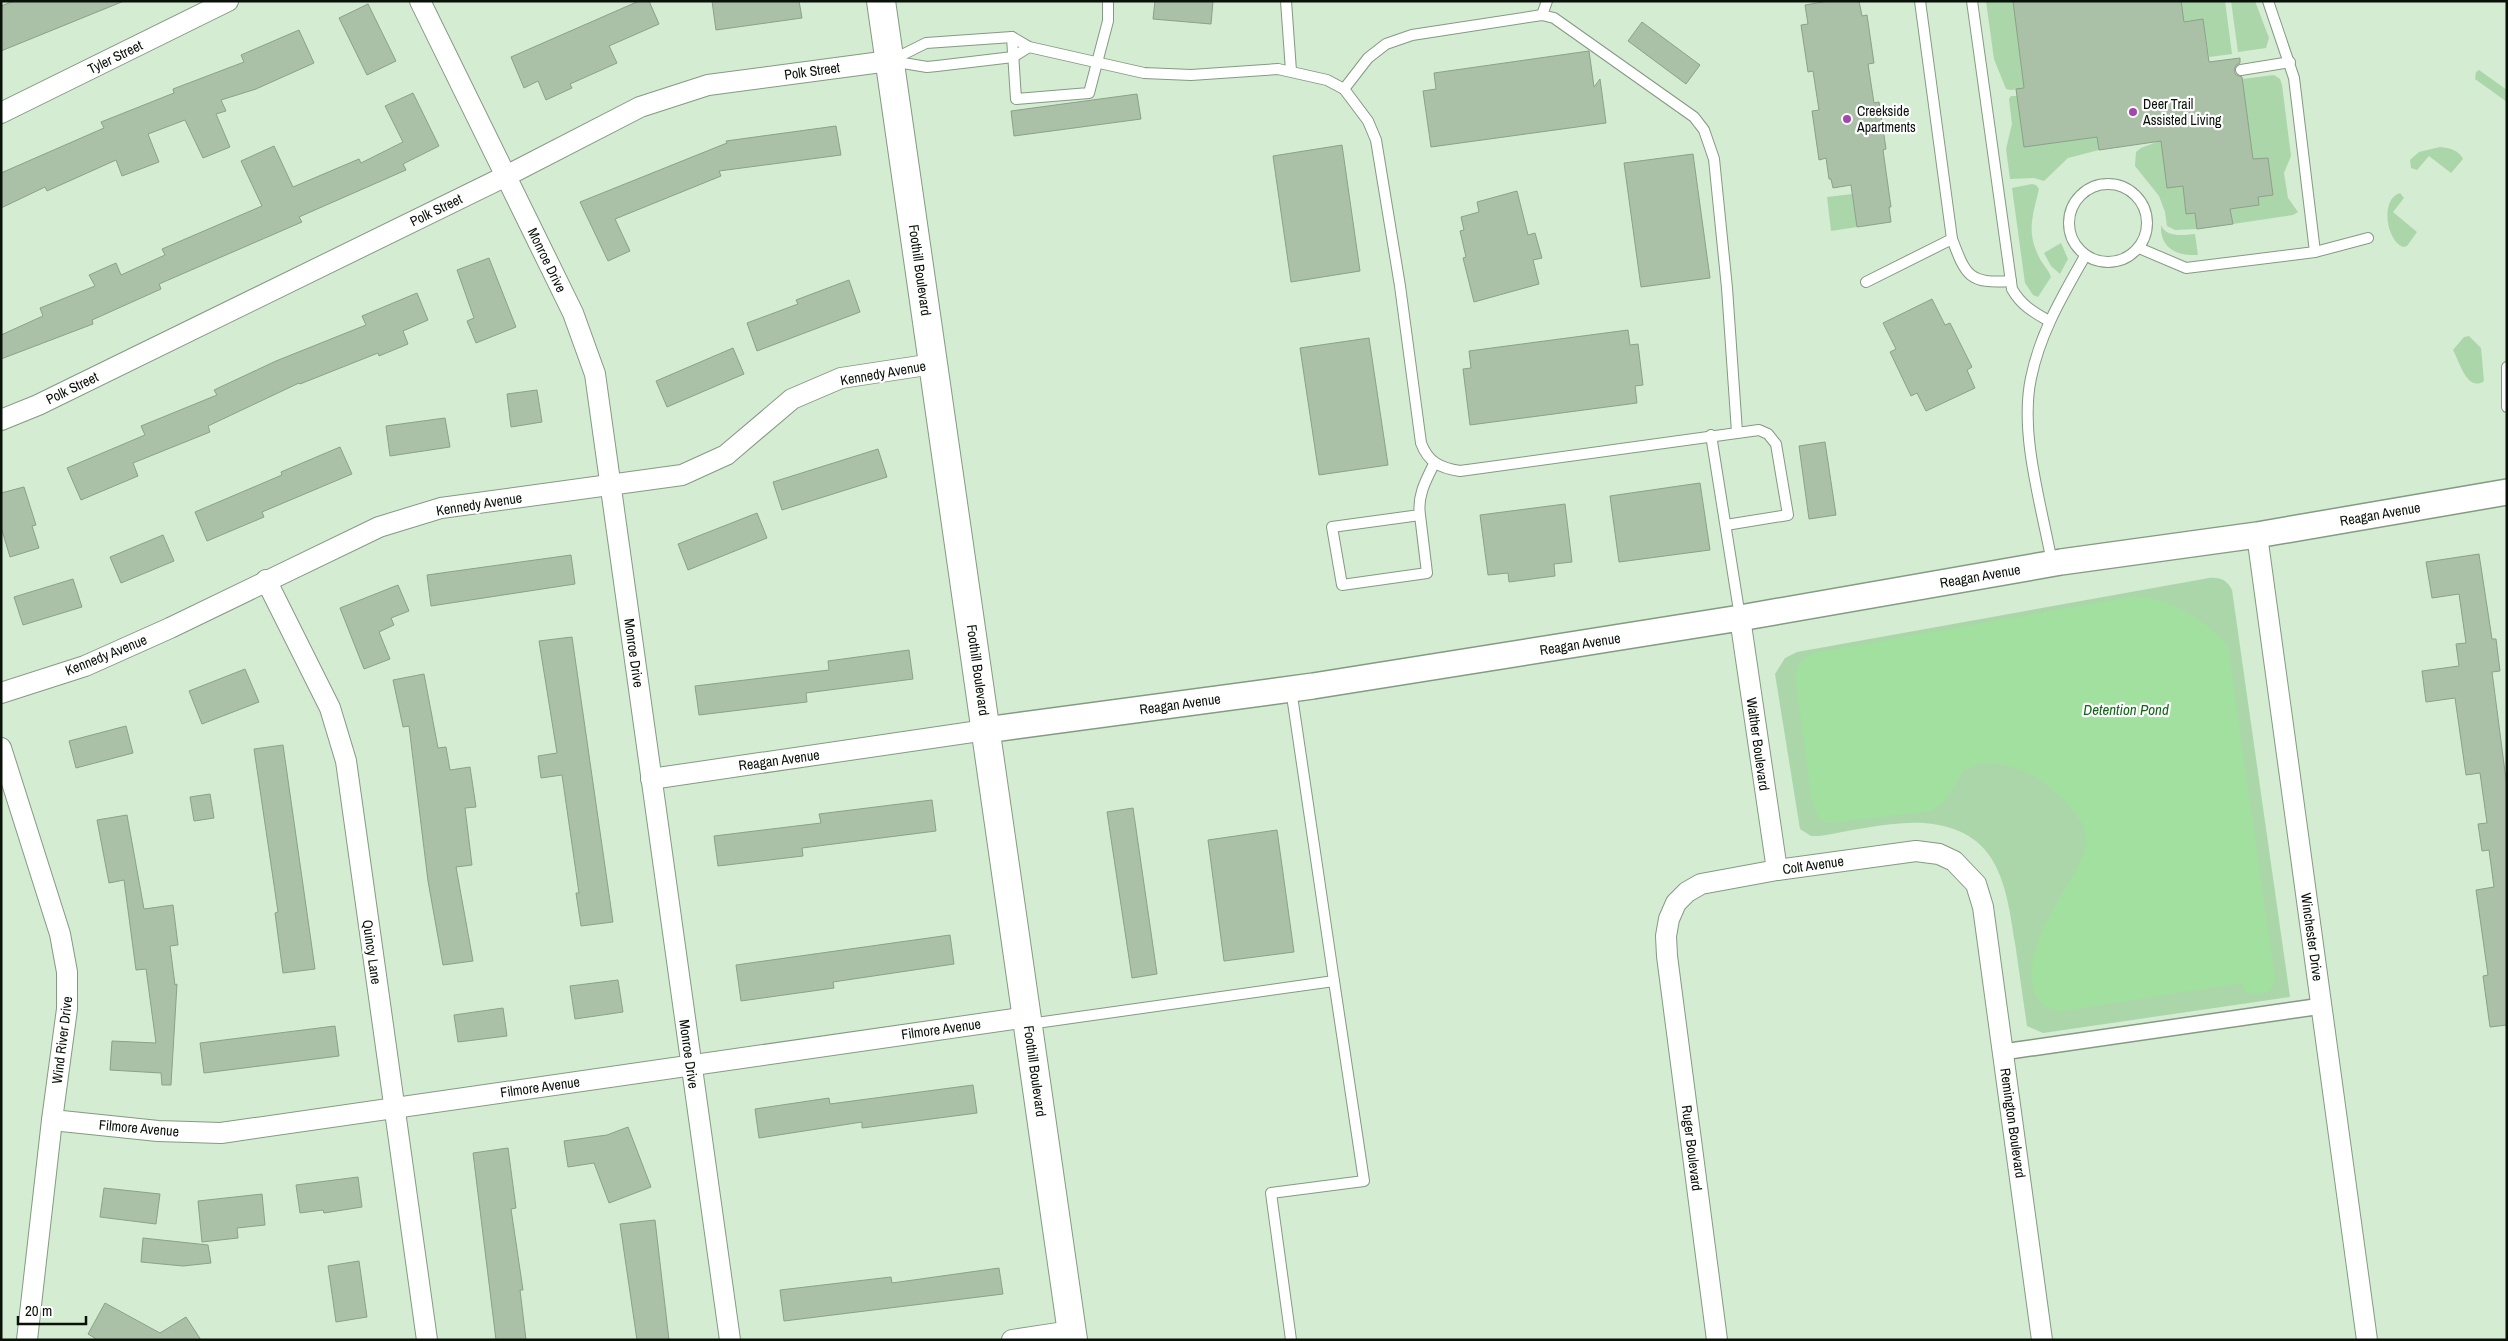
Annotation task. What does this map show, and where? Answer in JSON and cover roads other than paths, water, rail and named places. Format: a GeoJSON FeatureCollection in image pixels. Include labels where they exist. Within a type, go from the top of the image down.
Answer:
{"type":"FeatureCollection","features":[{"type":"Feature","properties":{"kind":"main road","name":"Foothill Boulevard"},"geometry":{"type":"LineString","coordinates":[[881,1],[1072,1335]]}},
{"type":"Feature","properties":{"kind":"street","name":"Tyler Street"},"geometry":{"type":"LineString","coordinates":[[1,113],[228,1]]}},
{"type":"Feature","properties":{"kind":"street","name":"Monroe Drive"},"geometry":{"type":"LineString","coordinates":[[420,1],[573,313],[595,374],[612,486],[690,1066],[730,1340]]}},
{"type":"Feature","properties":{"kind":"street","name":"Polk Street"},"geometry":{"type":"LineString","coordinates":[[1,420],[38,405],[506,176],[640,107],[708,85],[889,61]]}},
{"type":"Feature","properties":{"kind":"street","name":"Kennedy Avenue"},"geometry":{"type":"LineString","coordinates":[[1,692],[85,666],[170,628],[379,527],[442,508],[682,475],[726,455],[792,399],[841,378],[933,364]]}},
{"type":"Feature","properties":{"kind":"street","name":"Reagan Avenue"},"geometry":{"type":"LineString","coordinates":[[651,779],[986,730],[1291,689],[1740,618],[2052,563],[2258,534],[2507,492]]}},
{"type":"Feature","properties":{"kind":"street","name":"Winchester Drive"},"geometry":{"type":"LineString","coordinates":[[2258,534],[2366,1340]]}},
{"type":"Feature","properties":{"kind":"street","name":"Quincy Lane"},"geometry":{"type":"LineString","coordinates":[[266,580],[330,708],[346,761],[427,1340]]}},
{"type":"Feature","properties":{"kind":"street","name":"Walther Boulevard"},"geometry":{"type":"LineString","coordinates":[[1740,618],[1776,870]]}},
{"type":"Feature","properties":{"kind":"street","name":"Wind River Drive"},"geometry":{"type":"LineString","coordinates":[[1,748],[60,934],[68,972],[67,1009],[52,1120],[27,1340]]}},
{"type":"Feature","properties":{"kind":"street","name":"Colt Avenue"},"geometry":{"type":"LineString","coordinates":[[1667,956],[1666,936],[1669,919],[1676,904],[1687,892],[1701,884],[1776,870],[1916,851],[1939,854],[1954,861],[1976,884],[1983,906]]}},
{"type":"Feature","properties":{"kind":"street","name":"Remington Boulevard"},"geometry":{"type":"LineString","coordinates":[[1983,906],[2042,1340]]}},
{"type":"Feature","properties":{"kind":"street","name":"Ruger Boulevard"},"geometry":{"type":"LineString","coordinates":[[1667,956],[1717,1340]]}},
{"type":"Feature","properties":{"kind":"street"},"geometry":{"type":"LineString","coordinates":[[2003,1052],[2322,1006]]}},
{"type":"Feature","properties":{"kind":"street","name":"Filmore Avenue"},"geometry":{"type":"LineString","coordinates":[[52,1120],[158,1131],[221,1133],[1028,1020]]}},
{"type":"Feature","properties":{"kind":"street"},"geometry":{"type":"LineString","coordinates":[[1012,1340],[1072,1335]]}},
{"type":"Feature","properties":{"kind":"lane"},"geometry":{"type":"LineString","coordinates":[[1012,37],[1016,99],[1089,93],[1108,21],[1108,1]]}},
{"type":"Feature","properties":{"kind":"lane"},"geometry":{"type":"LineString","coordinates":[[1286,1],[1291,71]]}},
{"type":"Feature","properties":{"kind":"lane"},"geometry":{"type":"LineString","coordinates":[[1542,15],[1547,1]]}},
{"type":"Feature","properties":{"kind":"lane"},"geometry":{"type":"LineString","coordinates":[[1920,1],[1952,239],[1962,266],[1973,278],[1988,283],[2011,281]]}},
{"type":"Feature","properties":{"kind":"lane"},"geometry":{"type":"LineString","coordinates":[[1972,1],[2011,281],[2019,300],[2030,310],[2049,321]]}},
{"type":"Feature","properties":{"kind":"lane"},"geometry":{"type":"LineString","coordinates":[[2268,1],[2294,78],[2315,252]]}},
{"type":"Feature","properties":{"kind":"lane"},"geometry":{"type":"LineString","coordinates":[[1344,89],[1368,58],[1386,44],[1412,34],[1542,15],[1554,18],[1694,118],[1704,130],[1714,159],[1727,288],[1737,432]]}},
{"type":"Feature","properties":{"kind":"lane"},"geometry":{"type":"LineString","coordinates":[[889,61],[926,43],[1012,37],[1029,47],[1144,73],[1172,74],[1278,69],[1326,80],[1344,89],[1368,121],[1376,140],[1400,286],[1421,443],[1425,455],[1434,464],[1460,471],[1759,430],[1768,434],[1776,444],[1788,515],[1726,525]]}},
{"type":"Feature","properties":{"kind":"lane"},"geometry":{"type":"LineString","coordinates":[[889,61],[928,67],[1013,57],[1029,47]]}},
{"type":"Feature","properties":{"kind":"lane"},"geometry":{"type":"LineString","coordinates":[[2241,70],[2290,62]]}},
{"type":"Feature","properties":{"kind":"lane"},"geometry":{"type":"LineString","coordinates":[[2104,184],[2117,185],[2130,190],[2139,199],[2145,210],[2148,222],[2146,234],[2139,248],[2122,261],[2109,263],[2085,256],[2076,246],[2070,234],[2069,220],[2072,207],[2079,196],[2090,188],[2104,184]]}},
{"type":"Feature","properties":{"kind":"lane"},"geometry":{"type":"LineString","coordinates":[[2139,248],[2186,268],[2315,252],[2368,238]]}},
{"type":"Feature","properties":{"kind":"lane"},"geometry":{"type":"LineString","coordinates":[[1866,282],[1952,239]]}},
{"type":"Feature","properties":{"kind":"lane"},"geometry":{"type":"LineString","coordinates":[[2052,563],[2029,435],[2030,379],[2049,321],[2085,256]]}},
{"type":"Feature","properties":{"kind":"lane"},"geometry":{"type":"LineString","coordinates":[[2507,367],[2507,407]]}},
{"type":"Feature","properties":{"kind":"lane"},"geometry":{"type":"LineString","coordinates":[[1712,435],[1740,618]]}},
{"type":"Feature","properties":{"kind":"lane"},"geometry":{"type":"LineString","coordinates":[[1420,515],[1332,527],[1342,585],[1428,573],[1420,515],[1421,496],[1434,464]]}},
{"type":"Feature","properties":{"kind":"lane"},"geometry":{"type":"LineString","coordinates":[[1291,689],[1364,1181],[1271,1193],[1291,1340]]}},
{"type":"Feature","properties":{"kind":"lane"},"geometry":{"type":"LineString","coordinates":[[1028,1020],[1334,981]]}},
{"type":"Feature","properties":{"kind":"water","name":"Detention Pond"},"geometry":{"type":"Polygon","coordinates":[[[2136,596],[2163,602],[2187,612],[2209,628],[2228,647],[2275,979],[2271,990],[2261,993],[2244,991],[2242,983],[2062,1011],[2046,1007],[2039,1001],[2033,987],[2032,973],[2033,959],[2043,930],[2085,852],[2086,842],[2083,824],[2072,808],[2050,788],[2030,774],[1998,764],[1982,764],[1964,770],[1943,803],[1931,811],[1828,823],[1819,818],[1812,802],[1795,675],[1802,661],[1815,653],[2136,596]]]}},
{"type":"Feature","properties":{"kind":"place","name":"Deer Trail Assisted Living"},"geometry":{"type":"Point","coordinates":[2133,112]}},
{"type":"Feature","properties":{"kind":"place","name":"Creekside Apartments"},"geometry":{"type":"Point","coordinates":[1847,119]}}]}
